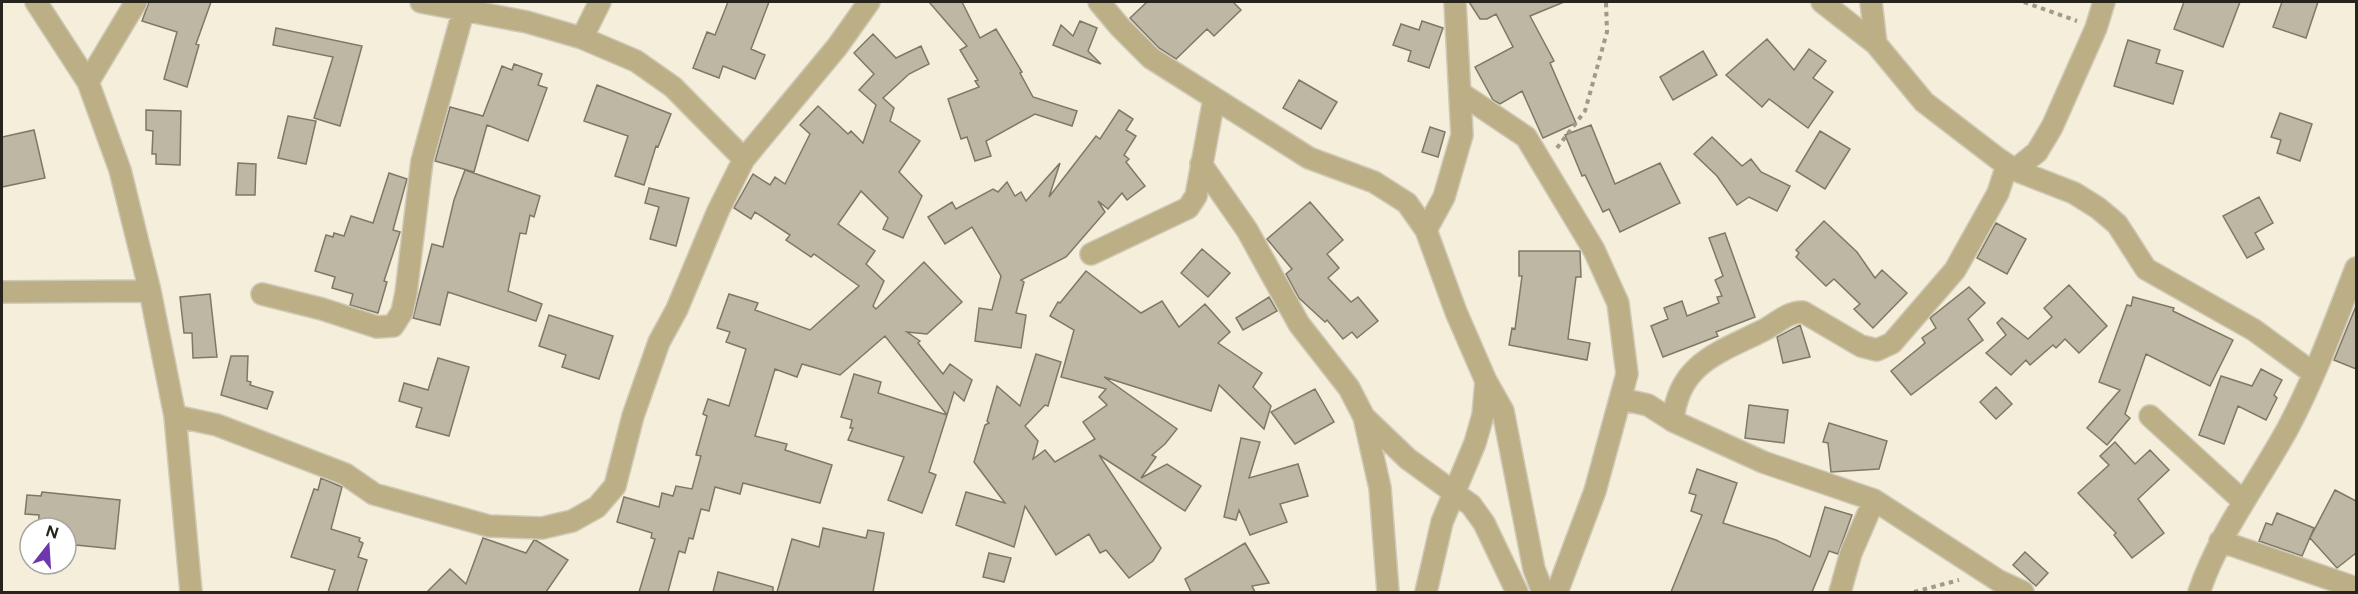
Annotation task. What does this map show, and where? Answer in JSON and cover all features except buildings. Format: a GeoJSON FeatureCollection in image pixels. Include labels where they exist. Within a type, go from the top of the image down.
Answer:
{"type":"FeatureCollection","features":[{"type":"Feature","properties":{"kind":"street"},"geometry":{"type":"LineString","coordinates":[[36,2],[88,82],[120,170],[150,291],[176,416],[191,592]]}},
{"type":"Feature","properties":{"kind":"street"},"geometry":{"type":"LineString","coordinates":[[88,82],[136,2]]}},
{"type":"Feature","properties":{"kind":"street"},"geometry":{"type":"LineString","coordinates":[[421,2],[462,12],[527,22],[582,38],[636,60],[673,87],[744,159]]}},
{"type":"Feature","properties":{"kind":"street"},"geometry":{"type":"LineString","coordinates":[[582,38],[600,2]]}},
{"type":"Feature","properties":{"kind":"street"},"geometry":{"type":"LineString","coordinates":[[176,416],[218,425],[345,474],[374,494],[489,526],[542,528],[572,521],[597,507],[615,486],[633,416],[655,351],[677,309],[718,211],[744,159],[837,47],[869,2]]}},
{"type":"Feature","properties":{"kind":"street"},"geometry":{"type":"LineString","coordinates":[[1099,2],[1151,58],[1309,158],[1374,182],[1407,203],[1426,230],[1456,312],[1486,381],[1503,411],[1534,569],[1543,592]]}},
{"type":"Feature","properties":{"kind":"street"},"geometry":{"type":"LineString","coordinates":[[1426,230],[1444,197],[1462,135],[1462,94],[1455,2]]}},
{"type":"Feature","properties":{"kind":"street"},"geometry":{"type":"LineString","coordinates":[[1822,2],[1876,44],[1924,102],[2011,167],[2074,193],[2098,208],[2117,224],[2146,269],[2254,330],[2313,373]]}},
{"type":"Feature","properties":{"kind":"street"},"geometry":{"type":"LineString","coordinates":[[1871,2],[1876,44]]}},
{"type":"Feature","properties":{"kind":"street"},"geometry":{"type":"LineString","coordinates":[[1672,421],[1678,391],[1692,372],[1711,356],[1765,330],[1795,312],[1803,312],[1861,346],[1877,350],[1892,343],[1955,270],[2011,167],[2037,152],[2052,127],[2096,28],[2104,2]]}},
{"type":"Feature","properties":{"kind":"street"},"geometry":{"type":"LineString","coordinates":[[262,294],[322,309],[377,327],[393,326],[402,312],[406,293],[422,160],[462,12]]}},
{"type":"Feature","properties":{"kind":"street"},"geometry":{"type":"LineString","coordinates":[[1462,94],[1526,138],[1594,250],[1618,303],[1627,374],[1595,491],[1557,592]]}},
{"type":"Feature","properties":{"kind":"street"},"geometry":{"type":"LineString","coordinates":[[1091,254],[1188,208],[1196,196],[1214,99]]}},
{"type":"Feature","properties":{"kind":"street"},"geometry":{"type":"LineString","coordinates":[[1201,164],[1247,230],[1299,324],[1349,388],[1364,417],[1380,488],[1388,592]]}},
{"type":"Feature","properties":{"kind":"street"},"geometry":{"type":"LineString","coordinates":[[2199,592],[2220,541],[2288,427],[2356,268]]}},
{"type":"Feature","properties":{"kind":"street"},"geometry":{"type":"LineString","coordinates":[[2,292],[150,291]]}},
{"type":"Feature","properties":{"kind":"street"},"geometry":{"type":"LineString","coordinates":[[1426,592],[1442,522],[1475,443],[1486,381]]}},
{"type":"Feature","properties":{"kind":"street"},"geometry":{"type":"LineString","coordinates":[[1621,399],[1648,405],[1672,421],[1763,462],[1874,500],[1987,573],[2023,592]]}},
{"type":"Feature","properties":{"kind":"street"},"geometry":{"type":"LineString","coordinates":[[2150,416],[2244,502]]}},
{"type":"Feature","properties":{"kind":"street"},"geometry":{"type":"LineString","coordinates":[[1364,417],[1408,459],[1472,505],[1484,523],[1517,592]]}},
{"type":"Feature","properties":{"kind":"street"},"geometry":{"type":"LineString","coordinates":[[1839,592],[1851,553],[1874,500]]}},
{"type":"Feature","properties":{"kind":"street"},"geometry":{"type":"LineString","coordinates":[[2220,541],[2356,588]]}},
{"type":"Feature","properties":{"kind":"path"},"geometry":{"type":"LineString","coordinates":[[1546,170],[1554,152],[1585,111],[1607,32],[1606,2]]}},
{"type":"Feature","properties":{"kind":"path"},"geometry":{"type":"LineString","coordinates":[[2025,2],[2096,28]]}},
{"type":"Feature","properties":{"kind":"path"},"geometry":{"type":"LineString","coordinates":[[1914,592],[1987,573]]}}]}
